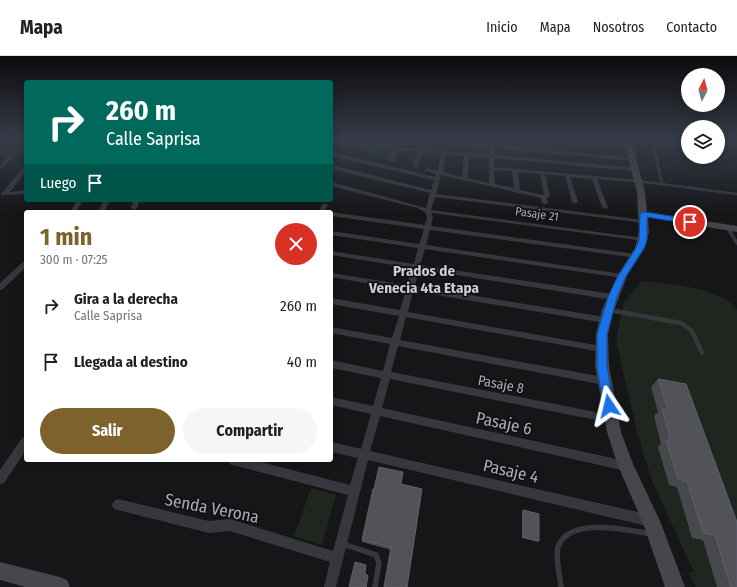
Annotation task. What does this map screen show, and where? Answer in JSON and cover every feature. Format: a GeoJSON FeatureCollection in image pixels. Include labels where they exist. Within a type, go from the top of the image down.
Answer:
{"type":"FeatureCollection","features":[{"type":"Feature","properties":{"kind":"street"},"geometry":{"type":"LineString","coordinates":[[383,165],[492,185],[544,198],[545,203]]}},
{"type":"Feature","properties":{"kind":"street"},"geometry":{"type":"LineString","coordinates":[[330,587],[336,558],[364,454],[430,217],[428,211],[441,165]]}},
{"type":"Feature","properties":{"kind":"street"},"geometry":{"type":"LineString","coordinates":[[465,179],[466,165]]}},
{"type":"Feature","properties":{"kind":"street"},"geometry":{"type":"LineString","coordinates":[[491,165],[492,185]]}},
{"type":"Feature","properties":{"kind":"street"},"geometry":{"type":"LineString","coordinates":[[491,168],[594,177],[620,165]]}},
{"type":"Feature","properties":{"kind":"street"},"geometry":{"type":"LineString","coordinates":[[634,165],[643,218],[643,240],[622,276],[607,315],[601,349],[604,381],[611,419],[626,466],[651,521],[675,585]]}},
{"type":"Feature","properties":{"kind":"street"},"geometry":{"type":"LineString","coordinates":[[333,168],[433,193],[737,229]]}},
{"type":"Feature","properties":{"kind":"street"},"geometry":{"type":"LineString","coordinates":[[2,194],[24,169]]}},
{"type":"Feature","properties":{"kind":"street"},"geometry":{"type":"LineString","coordinates":[[427,170],[438,176]]}},
{"type":"Feature","properties":{"kind":"street"},"geometry":{"type":"LineString","coordinates":[[514,170],[517,191]]}},
{"type":"Feature","properties":{"kind":"street"},"geometry":{"type":"LineString","coordinates":[[542,172],[547,196]]}},
{"type":"Feature","properties":{"kind":"street"},"geometry":{"type":"LineString","coordinates":[[567,174],[575,202]]}},
{"type":"Feature","properties":{"kind":"street"},"geometry":{"type":"LineString","coordinates":[[594,177],[605,207]]}},
{"type":"Feature","properties":{"kind":"street","name":"Pasaje 21"},"geometry":{"type":"LineString","coordinates":[[333,185],[428,211],[643,240]]}},
{"type":"Feature","properties":{"kind":"street"},"geometry":{"type":"LineString","coordinates":[[2,194],[24,192]]}},
{"type":"Feature","properties":{"kind":"street"},"geometry":{"type":"LineString","coordinates":[[134,208],[136,202]]}},
{"type":"Feature","properties":{"kind":"street"},"geometry":{"type":"LineString","coordinates":[[322,210],[325,205]]}},
{"type":"Feature","properties":{"kind":"street"},"geometry":{"type":"LineString","coordinates":[[333,214],[635,256]]}},
{"type":"Feature","properties":{"kind":"street"},"geometry":{"type":"LineString","coordinates":[[333,233],[622,276]]}},
{"type":"Feature","properties":{"kind":"street"},"geometry":{"type":"LineString","coordinates":[[333,253],[613,297]]}},
{"type":"Feature","properties":{"kind":"street"},"geometry":{"type":"LineString","coordinates":[[0,287],[24,266]]}},
{"type":"Feature","properties":{"kind":"street"},"geometry":{"type":"LineString","coordinates":[[333,275],[410,288],[607,315]]}},
{"type":"Feature","properties":{"kind":"street"},"geometry":{"type":"LineString","coordinates":[[333,301],[601,349]]}},
{"type":"Feature","properties":{"kind":"street"},"geometry":{"type":"LineString","coordinates":[[333,330],[604,381]]}},
{"type":"Feature","properties":{"kind":"street","name":"Pasaje 8"},"geometry":{"type":"LineString","coordinates":[[333,364],[611,419]]}},
{"type":"Feature","properties":{"kind":"street","name":"Pasaje 6"},"geometry":{"type":"LineString","coordinates":[[333,401],[626,466]]}},
{"type":"Feature","properties":{"kind":"street"},"geometry":{"type":"LineString","coordinates":[[0,479],[24,444]]}},
{"type":"Feature","properties":{"kind":"street","name":"Pasaje 4"},"geometry":{"type":"LineString","coordinates":[[333,447],[651,521]]}},
{"type":"Feature","properties":{"kind":"street"},"geometry":{"type":"LineString","coordinates":[[240,462],[354,491]]}},
{"type":"Feature","properties":{"kind":"street","name":"Senda Verona"},"geometry":{"type":"LineString","coordinates":[[118,505],[209,527],[230,525],[336,558]]}},
{"type":"Feature","properties":{"kind":"street"},"geometry":{"type":"LineString","coordinates":[[0,572],[60,587]]}},
{"type":"Feature","properties":{"kind":"lane"},"geometry":{"type":"LineString","coordinates":[[640,165],[662,183],[737,194]]}},
{"type":"Feature","properties":{"kind":"lane"},"geometry":{"type":"LineString","coordinates":[[658,165],[662,183]]}},
{"type":"Feature","properties":{"kind":"lane"},"geometry":{"type":"LineString","coordinates":[[727,227],[737,243]]}},
{"type":"Feature","properties":{"kind":"lane"},"geometry":{"type":"LineString","coordinates":[[607,315],[681,323],[692,329],[702,353]]}},
{"type":"Feature","properties":{"kind":"lane"},"geometry":{"type":"LineString","coordinates":[[561,587],[558,548],[564,538],[575,531],[592,527],[656,534]]}},
{"type":"Feature","properties":{"kind":"lane"},"geometry":{"type":"LineString","coordinates":[[340,543],[376,555],[379,562],[375,587]]}},
{"type":"Feature","properties":{"kind":"shaded area"},"geometry":{"type":"Polygon","coordinates":[[[641,281],[672,284],[714,294],[725,299],[737,310],[737,587],[696,587],[688,573],[694,572],[652,481],[638,435],[616,341],[623,304],[641,281]]]}},
{"type":"Feature","properties":{"kind":"shaded area"},"geometry":{"type":"Polygon","coordinates":[[[311,488],[336,495],[322,545],[294,536],[311,488]]]}},
{"type":"Feature","properties":{"kind":"building"},"geometry":{"type":"Polygon","coordinates":[[[658,379],[686,384],[737,522],[737,587],[731,587],[715,535],[703,533],[687,481],[678,479],[666,440],[671,440],[662,409],[668,410],[658,379]]]}},
{"type":"Feature","properties":{"kind":"building"},"geometry":{"type":"Polygon","coordinates":[[[379,467],[403,472],[401,484],[422,489],[407,587],[384,587],[391,547],[362,540],[379,467]]]}},
{"type":"Feature","properties":{"kind":"building"},"geometry":{"type":"Polygon","coordinates":[[[523,510],[539,514],[539,541],[523,537],[523,510]]]}},
{"type":"Feature","properties":{"kind":"building"},"geometry":{"type":"Polygon","coordinates":[[[355,562],[366,565],[365,573],[368,576],[366,587],[349,587],[355,562]]]}},
{"type":"Feature","properties":{"kind":"district","name":"Prados de Venecia 4ta Etapa"},"geometry":{"type":"Point","coordinates":[424,280]}},
{"type":"Feature","properties":{"kind":"route"},"geometry":{"type":"LineString","coordinates":[[609,406],[602,366],[602,334],[605,320],[622,276],[640,248],[643,240],[644,214],[690,222]]}}]}
